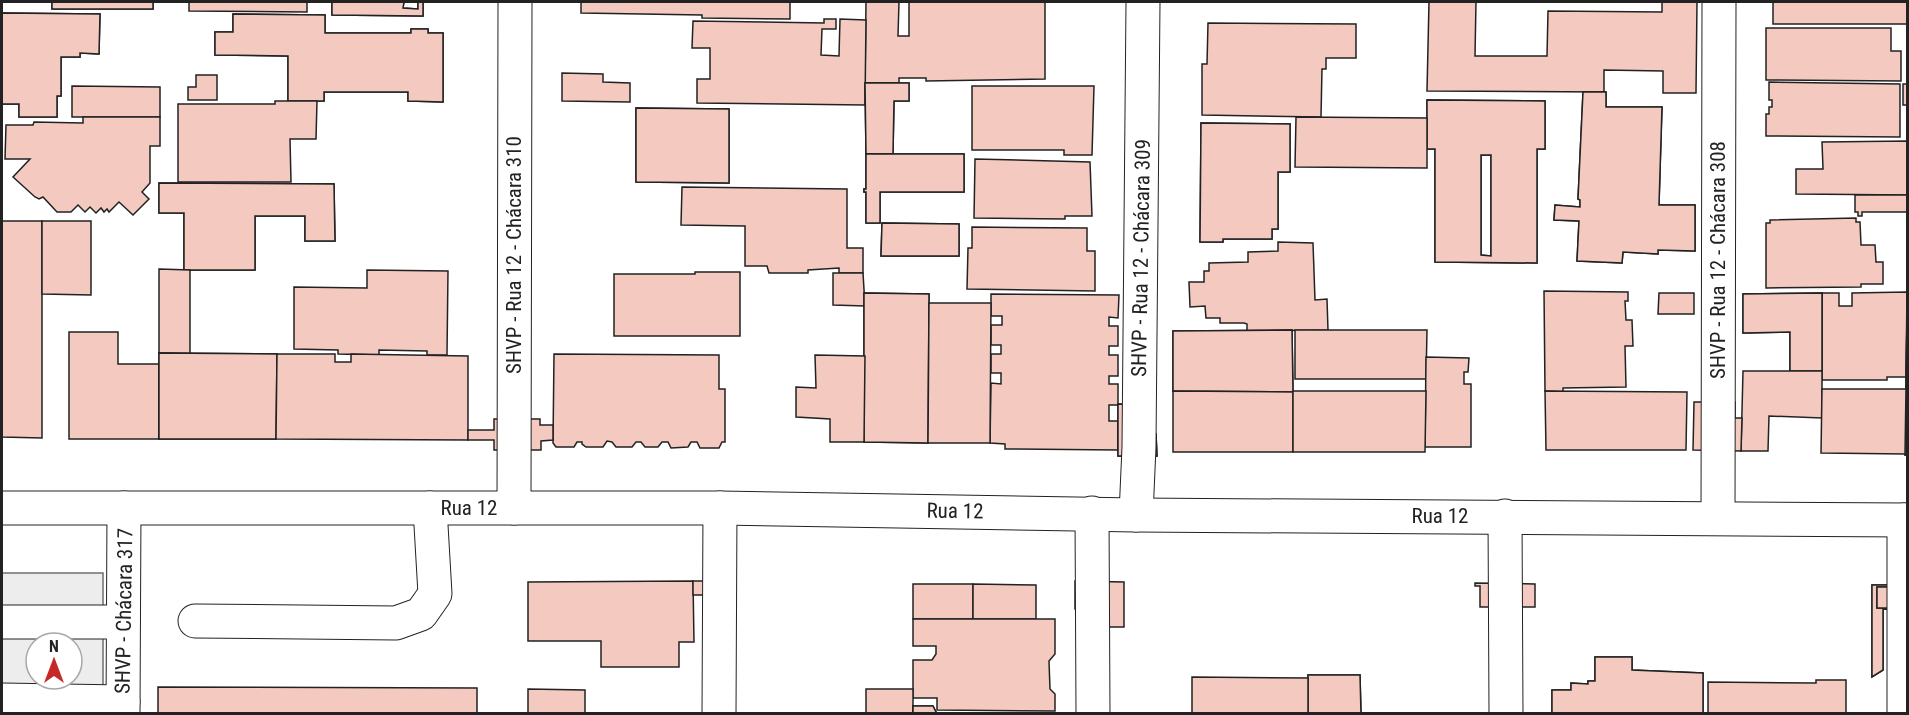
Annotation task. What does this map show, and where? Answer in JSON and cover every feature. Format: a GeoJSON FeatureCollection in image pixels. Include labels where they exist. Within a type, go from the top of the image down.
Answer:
{"type":"FeatureCollection","features":[{"type":"Feature","properties":{"kind":"street","name":"SHVP - Rua 12 - Chácara 310"},"geometry":{"type":"LineString","coordinates":[[514,508],[515,2]]}},
{"type":"Feature","properties":{"kind":"street","name":"SHVP - Rua 12 - Chácara 309"},"geometry":{"type":"LineString","coordinates":[[1136,515],[1139,447],[1143,2]]}},
{"type":"Feature","properties":{"kind":"street","name":"SHVP - Rua 12 - Chácara 308"},"geometry":{"type":"LineString","coordinates":[[1718,518],[1719,2]]}},
{"type":"Feature","properties":{"kind":"street","name":"Rua 12"},"geometry":{"type":"LineString","coordinates":[[2,508],[720,508],[1136,515],[1906,520]]}},
{"type":"Feature","properties":{"kind":"street","name":"SHVP - Chácara 317"},"geometry":{"type":"LineString","coordinates":[[123,708],[124,508]]}},
{"type":"Feature","properties":{"kind":"street"},"geometry":{"type":"LineString","coordinates":[[195,621],[396,623],[421,614],[435,594],[430,508]]}},
{"type":"Feature","properties":{"kind":"street"},"geometry":{"type":"LineString","coordinates":[[719,714],[720,508]]}},
{"type":"Feature","properties":{"kind":"street"},"geometry":{"type":"LineString","coordinates":[[1092,513],[1093,714]]}},
{"type":"Feature","properties":{"kind":"street"},"geometry":{"type":"LineString","coordinates":[[1505,516],[1506,714]]}},
{"type":"Feature","properties":{"kind":"street"},"geometry":{"type":"LineString","coordinates":[[1904,714],[1906,520]]}},
{"type":"Feature","properties":{"kind":"street"},"geometry":{"type":"LineString","coordinates":[[2,622],[123,622]]}},
{"type":"Feature","properties":{"kind":"street"},"geometry":{"type":"LineString","coordinates":[[2,700],[123,708]]}},
{"type":"Feature","properties":{"kind":"shaded area"},"geometry":{"type":"Polygon","coordinates":[[[2,573],[103,573],[103,713],[2,713],[2,573]]]}},
{"type":"Feature","properties":{"kind":"building"},"geometry":{"type":"Polygon","coordinates":[[[52,2],[153,2],[153,9],[52,9],[52,2]]]}},
{"type":"Feature","properties":{"kind":"building"},"geometry":{"type":"Polygon","coordinates":[[[52,2],[153,2],[153,9],[52,9],[52,2]]]}},
{"type":"Feature","properties":{"kind":"building"},"geometry":{"type":"Polygon","coordinates":[[[189,2],[307,2],[307,12],[189,11],[189,2]]]}},
{"type":"Feature","properties":{"kind":"building"},"geometry":{"type":"Polygon","coordinates":[[[332,2],[404,2],[403,8],[418,9],[418,2],[423,2],[423,16],[332,15],[332,2]]]}},
{"type":"Feature","properties":{"kind":"building"},"geometry":{"type":"Polygon","coordinates":[[[332,2],[404,2],[403,8],[418,9],[418,2],[423,2],[423,16],[332,15],[332,2]]]}},
{"type":"Feature","properties":{"kind":"building"},"geometry":{"type":"Polygon","coordinates":[[[581,2],[790,2],[790,19],[581,13],[581,2]]]}},
{"type":"Feature","properties":{"kind":"building"},"geometry":{"type":"Polygon","coordinates":[[[866,2],[899,2],[898,36],[909,36],[909,2],[1045,2],[1045,79],[926,81],[926,78],[899,78],[899,83],[865,83],[866,2]]]}},
{"type":"Feature","properties":{"kind":"building"},"geometry":{"type":"Polygon","coordinates":[[[1429,2],[1476,2],[1475,56],[1547,56],[1548,11],[1662,12],[1662,2],[1697,2],[1696,93],[1663,93],[1663,71],[1604,70],[1604,92],[1427,91],[1429,2]]]}},
{"type":"Feature","properties":{"kind":"building"},"geometry":{"type":"Polygon","coordinates":[[[1773,2],[1908,2],[1908,24],[1773,24],[1773,2]]]}},
{"type":"Feature","properties":{"kind":"building"},"geometry":{"type":"Polygon","coordinates":[[[2,13],[100,14],[99,54],[80,53],[80,57],[61,57],[61,96],[57,96],[57,117],[19,117],[19,104],[2,104],[2,13]]]}},
{"type":"Feature","properties":{"kind":"building"},"geometry":{"type":"Polygon","coordinates":[[[2,13],[100,14],[99,54],[80,53],[80,57],[61,57],[61,96],[57,96],[57,117],[19,117],[19,104],[2,104],[2,13]]]}},
{"type":"Feature","properties":{"kind":"building"},"geometry":{"type":"Polygon","coordinates":[[[233,14],[325,15],[325,33],[411,33],[411,29],[428,29],[428,33],[443,33],[443,102],[408,101],[408,92],[324,92],[324,101],[288,101],[288,56],[215,55],[215,32],[233,32],[233,14]]]}},
{"type":"Feature","properties":{"kind":"building"},"geometry":{"type":"Polygon","coordinates":[[[233,14],[325,15],[325,33],[411,33],[411,29],[428,29],[428,33],[443,33],[443,102],[408,101],[408,92],[324,92],[324,101],[288,101],[288,56],[215,55],[215,32],[233,32],[233,14]]]}},
{"type":"Feature","properties":{"kind":"building"},"geometry":{"type":"Polygon","coordinates":[[[824,19],[836,19],[836,29],[822,29],[821,55],[839,56],[840,19],[866,20],[865,105],[697,103],[697,79],[710,79],[710,48],[692,48],[693,21],[824,23],[824,19]]]}},
{"type":"Feature","properties":{"kind":"building"},"geometry":{"type":"Polygon","coordinates":[[[1208,23],[1356,24],[1356,58],[1326,58],[1326,69],[1322,69],[1321,117],[1202,115],[1202,64],[1207,64],[1208,23]]]}},
{"type":"Feature","properties":{"kind":"building"},"geometry":{"type":"Polygon","coordinates":[[[1766,28],[1891,28],[1891,51],[1901,51],[1901,81],[1766,80],[1766,28]]]}},
{"type":"Feature","properties":{"kind":"building"},"geometry":{"type":"Polygon","coordinates":[[[562,73],[603,74],[603,82],[630,83],[630,102],[562,101],[562,73]]]}},
{"type":"Feature","properties":{"kind":"building"},"geometry":{"type":"Polygon","coordinates":[[[196,75],[217,75],[217,100],[188,100],[188,87],[196,87],[196,75]]]}},
{"type":"Feature","properties":{"kind":"building"},"geometry":{"type":"Polygon","coordinates":[[[1769,82],[1900,84],[1900,137],[1766,136],[1766,114],[1769,114],[1769,107],[1772,107],[1772,100],[1769,100],[1769,82]]]}},
{"type":"Feature","properties":{"kind":"building"},"geometry":{"type":"Polygon","coordinates":[[[865,83],[909,83],[909,101],[894,101],[893,154],[866,154],[865,83]]]}},
{"type":"Feature","properties":{"kind":"building"},"geometry":{"type":"Polygon","coordinates":[[[865,83],[909,83],[909,101],[894,101],[893,154],[866,154],[865,83]]]}},
{"type":"Feature","properties":{"kind":"building"},"geometry":{"type":"Polygon","coordinates":[[[1903,84],[1908,84],[1908,105],[1903,105],[1903,84]]]}},
{"type":"Feature","properties":{"kind":"building"},"geometry":{"type":"Polygon","coordinates":[[[72,86],[160,87],[160,117],[72,117],[72,86]]]}},
{"type":"Feature","properties":{"kind":"building"},"geometry":{"type":"Polygon","coordinates":[[[972,86],[1094,86],[1092,155],[1064,155],[1064,150],[972,150],[972,86]]]}},
{"type":"Feature","properties":{"kind":"building"},"geometry":{"type":"Polygon","coordinates":[[[1583,92],[1606,92],[1606,107],[1662,107],[1659,205],[1695,205],[1695,251],[1658,250],[1658,254],[1623,252],[1622,263],[1577,261],[1579,221],[1554,220],[1555,205],[1580,207],[1578,199],[1583,92]]]}},
{"type":"Feature","properties":{"kind":"building"},"geometry":{"type":"Polygon","coordinates":[[[1583,92],[1606,92],[1606,107],[1662,107],[1659,205],[1695,205],[1695,251],[1658,250],[1658,254],[1623,252],[1622,263],[1577,261],[1579,221],[1554,220],[1555,205],[1580,207],[1578,199],[1583,92]]]}},
{"type":"Feature","properties":{"kind":"building"},"geometry":{"type":"Polygon","coordinates":[[[1427,100],[1545,101],[1545,149],[1537,149],[1537,263],[1435,262],[1435,149],[1427,149],[1427,100]],[[1481,155],[1481,255],[1491,256],[1491,155],[1481,155]]]}},
{"type":"Feature","properties":{"kind":"building"},"geometry":{"type":"Polygon","coordinates":[[[1427,100],[1545,101],[1545,149],[1537,149],[1537,263],[1435,262],[1435,149],[1427,149],[1427,100]],[[1481,155],[1481,255],[1491,256],[1491,155],[1481,155]]]}},
{"type":"Feature","properties":{"kind":"building"},"geometry":{"type":"Polygon","coordinates":[[[275,101],[317,101],[316,139],[290,139],[291,182],[178,182],[178,104],[275,104],[275,101]]]}},
{"type":"Feature","properties":{"kind":"building"},"geometry":{"type":"Polygon","coordinates":[[[636,108],[729,109],[729,183],[636,182],[636,108]]]}},
{"type":"Feature","properties":{"kind":"building"},"geometry":{"type":"Polygon","coordinates":[[[636,108],[729,109],[729,183],[636,182],[636,108]]]}},
{"type":"Feature","properties":{"kind":"building"},"geometry":{"type":"Polygon","coordinates":[[[83,117],[160,117],[160,146],[150,146],[150,183],[142,192],[149,199],[133,215],[119,202],[109,212],[107,209],[104,212],[101,208],[96,213],[90,207],[85,212],[78,205],[71,212],[57,212],[43,197],[39,199],[35,197],[13,177],[30,159],[5,159],[6,125],[33,125],[34,122],[83,123],[83,117]]]}},
{"type":"Feature","properties":{"kind":"building"},"geometry":{"type":"Polygon","coordinates":[[[1296,117],[1427,118],[1427,168],[1295,167],[1296,117]]]}},
{"type":"Feature","properties":{"kind":"building"},"geometry":{"type":"Polygon","coordinates":[[[1201,123],[1290,124],[1290,172],[1278,172],[1278,229],[1272,229],[1272,239],[1223,239],[1223,242],[1200,242],[1201,123]]]}},
{"type":"Feature","properties":{"kind":"building"},"geometry":{"type":"Polygon","coordinates":[[[1201,123],[1290,124],[1290,172],[1278,172],[1278,229],[1272,229],[1272,239],[1223,239],[1223,242],[1200,242],[1201,123]]]}},
{"type":"Feature","properties":{"kind":"building"},"geometry":{"type":"Polygon","coordinates":[[[1908,141],[1908,195],[1796,194],[1796,169],[1823,169],[1822,142],[1908,141]]]}},
{"type":"Feature","properties":{"kind":"building"},"geometry":{"type":"Polygon","coordinates":[[[866,154],[964,154],[964,192],[880,192],[880,223],[866,223],[866,192],[864,189],[866,189],[866,154]]]}},
{"type":"Feature","properties":{"kind":"building"},"geometry":{"type":"Polygon","coordinates":[[[866,154],[964,154],[964,192],[880,192],[880,223],[866,223],[866,192],[864,189],[866,189],[866,154]]]}},
{"type":"Feature","properties":{"kind":"building"},"geometry":{"type":"Polygon","coordinates":[[[975,159],[1090,162],[1092,216],[1065,216],[1065,219],[974,218],[975,159]]]}},
{"type":"Feature","properties":{"kind":"building"},"geometry":{"type":"Polygon","coordinates":[[[159,183],[334,184],[335,241],[305,241],[305,216],[255,216],[255,270],[184,270],[184,213],[159,213],[159,183]]]}},
{"type":"Feature","properties":{"kind":"building"},"geometry":{"type":"Polygon","coordinates":[[[159,183],[334,184],[335,241],[305,241],[305,216],[255,216],[255,270],[184,270],[184,213],[159,213],[159,183]]]}},
{"type":"Feature","properties":{"kind":"building"},"geometry":{"type":"Polygon","coordinates":[[[682,187],[847,189],[847,248],[863,248],[863,273],[839,273],[839,268],[808,270],[808,273],[769,273],[767,266],[745,266],[745,226],[681,225],[682,187]]]}},
{"type":"Feature","properties":{"kind":"building"},"geometry":{"type":"Polygon","coordinates":[[[1855,195],[1908,195],[1908,212],[1862,212],[1862,216],[1858,216],[1858,212],[1855,212],[1855,195]]]}},
{"type":"Feature","properties":{"kind":"building"},"geometry":{"type":"Polygon","coordinates":[[[1856,218],[1856,222],[1860,222],[1861,245],[1875,245],[1876,262],[1883,262],[1883,284],[1861,284],[1861,287],[1766,288],[1766,223],[1770,223],[1770,220],[1856,218]]]}},
{"type":"Feature","properties":{"kind":"building"},"geometry":{"type":"Polygon","coordinates":[[[2,221],[42,221],[42,438],[2,437],[2,221]]]}},
{"type":"Feature","properties":{"kind":"building"},"geometry":{"type":"Polygon","coordinates":[[[42,221],[91,221],[91,295],[42,294],[42,221]]]}},
{"type":"Feature","properties":{"kind":"building"},"geometry":{"type":"Polygon","coordinates":[[[882,223],[959,224],[959,256],[881,256],[882,223]]]}},
{"type":"Feature","properties":{"kind":"building"},"geometry":{"type":"Polygon","coordinates":[[[882,223],[959,224],[959,256],[881,256],[882,223]]]}},
{"type":"Feature","properties":{"kind":"building"},"geometry":{"type":"Polygon","coordinates":[[[972,227],[1087,228],[1087,251],[1095,251],[1095,291],[967,289],[968,248],[972,248],[972,227]]]}},
{"type":"Feature","properties":{"kind":"building"},"geometry":{"type":"Polygon","coordinates":[[[1278,242],[1313,243],[1315,300],[1327,299],[1328,330],[1247,331],[1247,324],[1244,323],[1220,323],[1220,318],[1206,318],[1205,306],[1190,307],[1189,282],[1204,282],[1204,271],[1209,271],[1209,263],[1248,262],[1248,252],[1278,251],[1278,242]]]}},
{"type":"Feature","properties":{"kind":"building"},"geometry":{"type":"Polygon","coordinates":[[[159,269],[190,270],[190,354],[159,353],[159,269]]]}},
{"type":"Feature","properties":{"kind":"building"},"geometry":{"type":"Polygon","coordinates":[[[367,270],[448,271],[447,355],[427,355],[427,351],[379,350],[379,355],[338,354],[338,350],[294,349],[294,287],[367,288],[367,270]]]}},
{"type":"Feature","properties":{"kind":"building"},"geometry":{"type":"Polygon","coordinates":[[[695,272],[740,272],[740,336],[614,336],[614,274],[695,274],[695,272]]]}},
{"type":"Feature","properties":{"kind":"building"},"geometry":{"type":"Polygon","coordinates":[[[833,273],[863,273],[865,306],[833,305],[833,273]]]}},
{"type":"Feature","properties":{"kind":"building"},"geometry":{"type":"Polygon","coordinates":[[[1544,291],[1628,292],[1628,301],[1625,301],[1626,320],[1632,320],[1633,346],[1625,346],[1626,387],[1563,388],[1563,392],[1545,391],[1544,291]]]}},
{"type":"Feature","properties":{"kind":"building"},"geometry":{"type":"Polygon","coordinates":[[[1907,292],[1906,377],[1887,377],[1887,380],[1822,380],[1822,293],[1839,293],[1839,306],[1852,306],[1852,293],[1907,292]]]}},
{"type":"Feature","properties":{"kind":"building"},"geometry":{"type":"Polygon","coordinates":[[[864,293],[929,294],[928,443],[864,442],[864,293]]]}},
{"type":"Feature","properties":{"kind":"building"},"geometry":{"type":"Polygon","coordinates":[[[864,293],[929,294],[928,443],[864,442],[864,293]]]}},
{"type":"Feature","properties":{"kind":"building"},"geometry":{"type":"Polygon","coordinates":[[[1659,293],[1694,293],[1694,314],[1658,314],[1659,293]]]}},
{"type":"Feature","properties":{"kind":"building"},"geometry":{"type":"Polygon","coordinates":[[[1822,293],[1822,371],[1790,371],[1790,332],[1743,333],[1743,294],[1822,293]]]}},
{"type":"Feature","properties":{"kind":"building"},"geometry":{"type":"Polygon","coordinates":[[[1822,293],[1822,371],[1790,371],[1790,332],[1743,333],[1743,294],[1822,293]]]}},
{"type":"Feature","properties":{"kind":"building"},"geometry":{"type":"Polygon","coordinates":[[[991,294],[1119,295],[1118,318],[1109,317],[1109,326],[1118,326],[1118,346],[1109,346],[1109,355],[1118,355],[1118,376],[1109,376],[1109,384],[1118,384],[1118,405],[1109,405],[1109,421],[1118,421],[1118,450],[1005,449],[1005,444],[990,443],[991,383],[1001,384],[1001,373],[991,373],[991,354],[1001,354],[1001,345],[991,345],[991,325],[1002,325],[1002,316],[991,316],[991,294]]]}},
{"type":"Feature","properties":{"kind":"building"},"geometry":{"type":"Polygon","coordinates":[[[929,303],[991,303],[990,443],[928,443],[929,303]]]}},
{"type":"Feature","properties":{"kind":"building"},"geometry":{"type":"Polygon","coordinates":[[[1907,318],[1908,455],[1905,455],[1906,377],[1907,318]]]}},
{"type":"Feature","properties":{"kind":"building"},"geometry":{"type":"Polygon","coordinates":[[[1907,318],[1908,455],[1905,455],[1906,377],[1907,318]]]}},
{"type":"Feature","properties":{"kind":"building"},"geometry":{"type":"Polygon","coordinates":[[[1292,330],[1293,392],[1173,391],[1173,331],[1292,330]]]}},
{"type":"Feature","properties":{"kind":"building"},"geometry":{"type":"Polygon","coordinates":[[[1292,330],[1293,392],[1173,391],[1173,331],[1292,330]]]}},
{"type":"Feature","properties":{"kind":"building"},"geometry":{"type":"Polygon","coordinates":[[[1295,330],[1427,330],[1426,379],[1295,379],[1295,330]]]}},
{"type":"Feature","properties":{"kind":"building"},"geometry":{"type":"Polygon","coordinates":[[[69,332],[118,332],[118,364],[159,364],[159,439],[69,439],[69,332]]]}},
{"type":"Feature","properties":{"kind":"building"},"geometry":{"type":"Polygon","coordinates":[[[159,353],[277,354],[276,439],[159,439],[159,353]]]}},
{"type":"Feature","properties":{"kind":"building"},"geometry":{"type":"Polygon","coordinates":[[[159,353],[277,354],[276,439],[159,439],[159,353]]]}},
{"type":"Feature","properties":{"kind":"building"},"geometry":{"type":"Polygon","coordinates":[[[277,354],[335,354],[335,362],[351,362],[351,354],[468,356],[468,440],[276,439],[277,354]]]}},
{"type":"Feature","properties":{"kind":"building"},"geometry":{"type":"Polygon","coordinates":[[[554,354],[719,355],[719,389],[725,389],[725,442],[722,442],[719,448],[700,448],[697,442],[691,442],[688,447],[671,448],[668,442],[662,442],[658,447],[645,447],[641,442],[636,442],[632,447],[616,447],[612,442],[607,441],[603,447],[586,447],[582,442],[577,442],[574,447],[556,447],[553,443],[554,354]]]}},
{"type":"Feature","properties":{"kind":"building"},"geometry":{"type":"Polygon","coordinates":[[[815,355],[865,356],[864,442],[830,442],[830,419],[796,417],[796,387],[816,388],[815,355]]]}},
{"type":"Feature","properties":{"kind":"building"},"geometry":{"type":"Polygon","coordinates":[[[1426,357],[1469,358],[1468,372],[1464,372],[1464,384],[1471,384],[1471,447],[1425,447],[1426,357]]]}},
{"type":"Feature","properties":{"kind":"building"},"geometry":{"type":"Polygon","coordinates":[[[1743,371],[1822,371],[1822,418],[1769,416],[1768,451],[1741,451],[1743,371]]]}},
{"type":"Feature","properties":{"kind":"building"},"geometry":{"type":"Polygon","coordinates":[[[1822,389],[1906,389],[1905,454],[1821,453],[1822,389]]]}},
{"type":"Feature","properties":{"kind":"building"},"geometry":{"type":"Polygon","coordinates":[[[1173,391],[1293,392],[1293,452],[1173,452],[1173,391]]]}},
{"type":"Feature","properties":{"kind":"building"},"geometry":{"type":"Polygon","coordinates":[[[1293,391],[1426,391],[1425,452],[1293,452],[1293,391]]]}},
{"type":"Feature","properties":{"kind":"building"},"geometry":{"type":"Polygon","coordinates":[[[1545,391],[1687,392],[1686,450],[1546,450],[1545,391]]]}},
{"type":"Feature","properties":{"kind":"building"},"geometry":{"type":"Polygon","coordinates":[[[1694,402],[1735,402],[1735,418],[1742,418],[1741,451],[1693,450],[1694,402]]]}},
{"type":"Feature","properties":{"kind":"building"},"geometry":{"type":"Polygon","coordinates":[[[1118,404],[1136,405],[1136,434],[1156,434],[1157,456],[1118,456],[1118,404]]]}},
{"type":"Feature","properties":{"kind":"building"},"geometry":{"type":"Polygon","coordinates":[[[1118,404],[1136,405],[1136,434],[1156,434],[1157,456],[1118,456],[1118,404]]]}},
{"type":"Feature","properties":{"kind":"building"},"geometry":{"type":"Polygon","coordinates":[[[494,419],[540,419],[540,425],[553,425],[553,440],[541,441],[541,450],[494,450],[494,440],[468,440],[468,430],[494,430],[494,419]]]}},
{"type":"Feature","properties":{"kind":"building"},"geometry":{"type":"Polygon","coordinates":[[[693,581],[694,642],[679,642],[679,667],[601,667],[601,641],[528,641],[528,582],[693,581]]]}},
{"type":"Feature","properties":{"kind":"building"},"geometry":{"type":"Polygon","coordinates":[[[693,581],[719,581],[719,595],[693,595],[693,581]]]}},
{"type":"Feature","properties":{"kind":"building"},"geometry":{"type":"Polygon","coordinates":[[[1075,581],[1124,582],[1124,627],[1100,627],[1101,608],[1075,609],[1075,581]]]}},
{"type":"Feature","properties":{"kind":"building"},"geometry":{"type":"Polygon","coordinates":[[[1475,583],[1535,584],[1535,607],[1480,607],[1480,586],[1475,586],[1475,583]]]}},
{"type":"Feature","properties":{"kind":"building"},"geometry":{"type":"Polygon","coordinates":[[[913,584],[973,584],[973,619],[913,619],[913,584]]]}},
{"type":"Feature","properties":{"kind":"building"},"geometry":{"type":"Polygon","coordinates":[[[973,584],[1036,585],[1036,619],[973,619],[973,584]]]}},
{"type":"Feature","properties":{"kind":"building"},"geometry":{"type":"Polygon","coordinates":[[[1872,585],[1908,585],[1908,610],[1883,609],[1883,670],[1872,677],[1872,585]]]}},
{"type":"Feature","properties":{"kind":"building"},"geometry":{"type":"Polygon","coordinates":[[[1872,585],[1908,585],[1908,610],[1883,609],[1883,670],[1872,677],[1872,585]]]}},
{"type":"Feature","properties":{"kind":"building"},"geometry":{"type":"Polygon","coordinates":[[[1877,587],[1888,587],[1891,608],[1877,608],[1877,587]]]}},
{"type":"Feature","properties":{"kind":"building"},"geometry":{"type":"Polygon","coordinates":[[[1877,587],[1888,587],[1891,608],[1877,608],[1877,587]]]}},
{"type":"Feature","properties":{"kind":"building"},"geometry":{"type":"Polygon","coordinates":[[[913,619],[1055,619],[1055,654],[1049,661],[1050,689],[1055,694],[1055,711],[937,710],[937,698],[913,698],[913,660],[932,660],[936,654],[936,646],[913,646],[913,619]]]}},
{"type":"Feature","properties":{"kind":"building"},"geometry":{"type":"Polygon","coordinates":[[[1595,657],[1632,657],[1632,670],[1703,673],[1703,714],[1552,714],[1552,690],[1571,690],[1571,683],[1588,684],[1588,681],[1595,681],[1595,657]]]}},
{"type":"Feature","properties":{"kind":"building"},"geometry":{"type":"Polygon","coordinates":[[[1595,657],[1632,657],[1632,670],[1703,673],[1703,714],[1552,714],[1552,690],[1571,690],[1571,683],[1588,684],[1588,681],[1595,681],[1595,657]]]}},
{"type":"Feature","properties":{"kind":"building"},"geometry":{"type":"Polygon","coordinates":[[[1308,675],[1360,675],[1361,714],[1308,714],[1308,675]]]}},
{"type":"Feature","properties":{"kind":"building"},"geometry":{"type":"Polygon","coordinates":[[[1308,675],[1360,675],[1361,714],[1308,714],[1308,675]]]}},
{"type":"Feature","properties":{"kind":"building"},"geometry":{"type":"Polygon","coordinates":[[[1192,677],[1308,678],[1308,714],[1192,714],[1192,677]]]}},
{"type":"Feature","properties":{"kind":"building"},"geometry":{"type":"Polygon","coordinates":[[[1816,680],[1846,680],[1846,714],[1708,714],[1708,682],[1816,683],[1816,680]]]}},
{"type":"Feature","properties":{"kind":"building"},"geometry":{"type":"Polygon","coordinates":[[[158,687],[477,688],[477,714],[158,714],[158,687]]]}},
{"type":"Feature","properties":{"kind":"building"},"geometry":{"type":"Polygon","coordinates":[[[528,689],[585,690],[585,714],[528,714],[528,689]]]}},
{"type":"Feature","properties":{"kind":"building"},"geometry":{"type":"Polygon","coordinates":[[[866,689],[913,689],[913,714],[866,714],[866,689]]]}},
{"type":"Feature","properties":{"kind":"building"},"geometry":{"type":"Polygon","coordinates":[[[913,706],[933,706],[937,714],[913,714],[913,706]]]}},
{"type":"Feature","properties":{"kind":"building"},"geometry":{"type":"Polygon","coordinates":[[[913,706],[933,706],[937,714],[913,714],[913,706]]]}}]}
